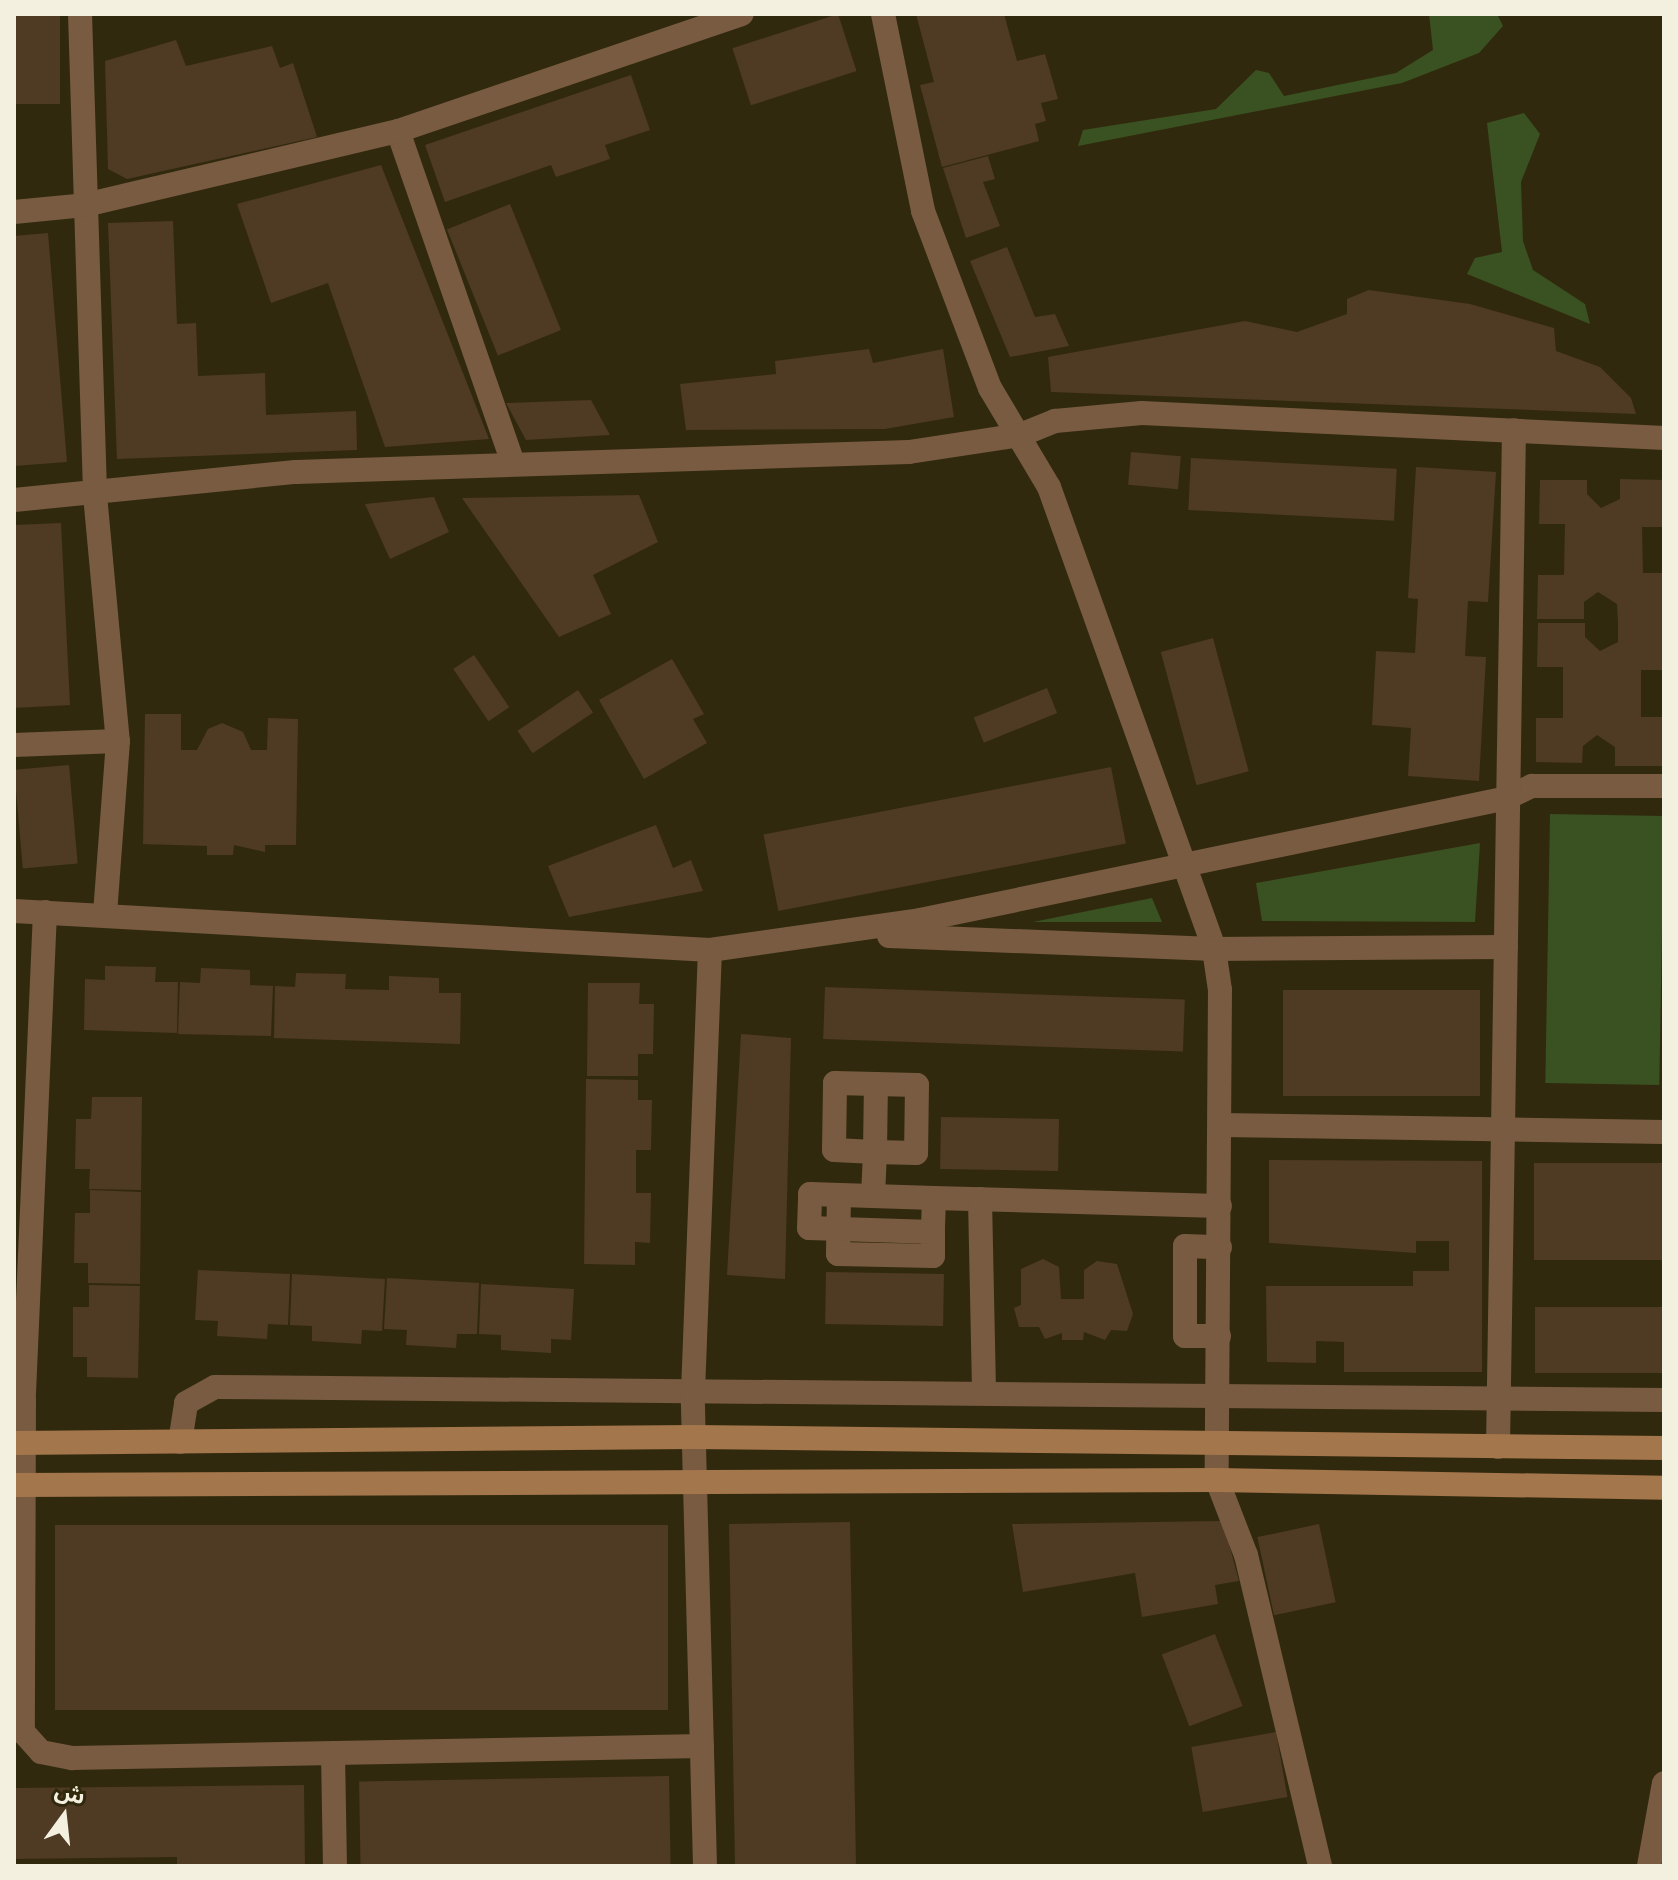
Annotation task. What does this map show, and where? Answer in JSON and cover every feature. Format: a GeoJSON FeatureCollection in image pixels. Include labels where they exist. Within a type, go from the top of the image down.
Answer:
{"type":"FeatureCollection","features":[{"type":"Feature","properties":{"kind":"street"},"geometry":{"type":"LineString","coordinates":[[80,14],[95,495],[118,741],[105,914]]}},
{"type":"Feature","properties":{"kind":"street"},"geometry":{"type":"LineString","coordinates":[[14,212],[85,205],[398,131],[742,14]]}},
{"type":"Feature","properties":{"kind":"street"},"geometry":{"type":"LineString","coordinates":[[883,14],[923,211],[990,388],[1049,487],[1214,949],[1221,1125],[1217,1480],[1246,1555],[1320,1866]]}},
{"type":"Feature","properties":{"kind":"street"},"geometry":{"type":"LineString","coordinates":[[398,131],[513,464]]}},
{"type":"Feature","properties":{"kind":"street"},"geometry":{"type":"LineString","coordinates":[[14,500],[95,495],[296,472],[909,452],[1020,435],[1055,421],[1142,413],[1664,438]]}},
{"type":"Feature","properties":{"kind":"street"},"geometry":{"type":"LineString","coordinates":[[1498,1447],[1514,430]]}},
{"type":"Feature","properties":{"kind":"street"},"geometry":{"type":"LineString","coordinates":[[14,745],[118,741]]}},
{"type":"Feature","properties":{"kind":"street"},"geometry":{"type":"LineString","coordinates":[[14,911],[710,950],[830,934],[1182,866],[1507,798],[1532,786],[1664,786]]}},
{"type":"Feature","properties":{"kind":"street"},"geometry":{"type":"LineString","coordinates":[[45,912],[19,1443],[16,1659],[23,1732],[41,1752],[333,1753],[702,1746]]}},
{"type":"Feature","properties":{"kind":"street"},"geometry":{"type":"LineString","coordinates":[[830,934],[1214,949],[1506,947]]}},
{"type":"Feature","properties":{"kind":"street"},"geometry":{"type":"LineString","coordinates":[[705,1866],[693,1392],[710,950]]}},
{"type":"Feature","properties":{"kind":"street"},"geometry":{"type":"LineString","coordinates":[[835,1083],[917,1085],[916,1153],[875,1152],[834,1150],[835,1083]]}},
{"type":"Feature","properties":{"kind":"street"},"geometry":{"type":"LineString","coordinates":[[873,1196],[876,1084]]}},
{"type":"Feature","properties":{"kind":"street"},"geometry":{"type":"LineString","coordinates":[[1221,1125],[1664,1132]]}},
{"type":"Feature","properties":{"kind":"street"},"geometry":{"type":"LineString","coordinates":[[934,1198],[933,1256],[838,1254],[839,1195],[1220,1206]]}},
{"type":"Feature","properties":{"kind":"street"},"geometry":{"type":"LineString","coordinates":[[980,1199],[984,1393]]}},
{"type":"Feature","properties":{"kind":"street"},"geometry":{"type":"LineString","coordinates":[[1219,1336],[1185,1336],[1185,1246],[1220,1247]]}},
{"type":"Feature","properties":{"kind":"street"},"geometry":{"type":"LineString","coordinates":[[180,1442],[186,1403],[215,1387],[1664,1400]]}},
{"type":"Feature","properties":{"kind":"street"},"geometry":{"type":"LineString","coordinates":[[19,1443],[693,1437],[1218,1440],[1664,1448]]}},
{"type":"Feature","properties":{"kind":"street"},"geometry":{"type":"LineString","coordinates":[[18,1485],[1217,1480],[1664,1488]]}},
{"type":"Feature","properties":{"kind":"street"},"geometry":{"type":"LineString","coordinates":[[333,1753],[335,1866]]}},
{"type":"Feature","properties":{"kind":"street"},"geometry":{"type":"LineString","coordinates":[[1649,1866],[1664,1783]]}},
{"type":"Feature","properties":{"kind":"green space"},"geometry":{"type":"Polygon","coordinates":[[[1429,14],[1497,14],[1503,26],[1479,53],[1402,83],[1078,146],[1083,130],[1216,109],[1256,70],[1269,73],[1284,96],[1396,73],[1433,50],[1429,14]]]}},
{"type":"Feature","properties":{"kind":"green space"},"geometry":{"type":"Polygon","coordinates":[[[1524,113],[1540,134],[1521,182],[1523,241],[1533,270],[1585,304],[1590,324],[1467,274],[1475,258],[1502,252],[1487,123],[1524,113]]]}},
{"type":"Feature","properties":{"kind":"green space"},"geometry":{"type":"Polygon","coordinates":[[[1550,814],[1664,816],[1659,1085],[1545,1083],[1550,814]]]}},
{"type":"Feature","properties":{"kind":"green space"},"geometry":{"type":"Polygon","coordinates":[[[1480,843],[1475,922],[1262,921],[1256,883],[1480,843]]]}},
{"type":"Feature","properties":{"kind":"green space"},"geometry":{"type":"Polygon","coordinates":[[[1152,898],[1162,922],[1033,922],[1152,898]]]}},
{"type":"Feature","properties":{"kind":"building"},"geometry":{"type":"Polygon","coordinates":[[[14,14],[60,14],[60,104],[14,104],[14,14]]]}},
{"type":"Feature","properties":{"kind":"building"},"geometry":{"type":"Polygon","coordinates":[[[838,14],[857,71],[751,105],[732,48],[838,14]]]}},
{"type":"Feature","properties":{"kind":"building"},"geometry":{"type":"Polygon","coordinates":[[[916,14],[1004,14],[1017,61],[1045,54],[1058,99],[1041,103],[1046,121],[1035,124],[1039,141],[942,167],[920,85],[934,82],[916,14]]]}},
{"type":"Feature","properties":{"kind":"building"},"geometry":{"type":"Polygon","coordinates":[[[176,40],[186,66],[272,46],[280,68],[293,63],[317,137],[127,179],[108,169],[105,61],[176,40]]]}},
{"type":"Feature","properties":{"kind":"building"},"geometry":{"type":"Polygon","coordinates":[[[631,75],[650,130],[605,145],[610,159],[556,177],[551,165],[445,202],[425,145],[631,75]]]}},
{"type":"Feature","properties":{"kind":"building"},"geometry":{"type":"Polygon","coordinates":[[[988,156],[995,179],[983,182],[1000,226],[966,238],[943,168],[988,156]]]}},
{"type":"Feature","properties":{"kind":"building"},"geometry":{"type":"Polygon","coordinates":[[[381,165],[489,439],[385,447],[328,283],[271,303],[237,204],[381,165]]]}},
{"type":"Feature","properties":{"kind":"building"},"geometry":{"type":"Polygon","coordinates":[[[510,204],[561,330],[498,356],[447,229],[510,204]]]}},
{"type":"Feature","properties":{"kind":"building"},"geometry":{"type":"Polygon","coordinates":[[[173,221],[177,324],[196,323],[198,376],[265,373],[266,415],[356,411],[357,450],[117,459],[108,223],[173,221]]]}},
{"type":"Feature","properties":{"kind":"building"},"geometry":{"type":"Polygon","coordinates":[[[48,233],[67,462],[14,466],[14,236],[48,233]]]}},
{"type":"Feature","properties":{"kind":"building"},"geometry":{"type":"Polygon","coordinates":[[[1007,247],[1035,317],[1055,314],[1069,346],[1010,357],[970,261],[1007,247]]]}},
{"type":"Feature","properties":{"kind":"building"},"geometry":{"type":"Polygon","coordinates":[[[1369,290],[1470,304],[1554,328],[1556,351],[1600,367],[1631,398],[1636,414],[1051,392],[1048,357],[1245,321],[1297,332],[1347,314],[1347,299],[1369,290]]]}},
{"type":"Feature","properties":{"kind":"building"},"geometry":{"type":"Polygon","coordinates":[[[869,349],[873,363],[943,349],[954,417],[885,429],[686,430],[680,384],[776,374],[775,361],[869,349]]]}},
{"type":"Feature","properties":{"kind":"building"},"geometry":{"type":"Polygon","coordinates":[[[591,400],[610,435],[526,440],[506,403],[591,400]]]}},
{"type":"Feature","properties":{"kind":"building"},"geometry":{"type":"Polygon","coordinates":[[[1131,452],[1181,456],[1178,489],[1128,485],[1131,452]]]}},
{"type":"Feature","properties":{"kind":"building"},"geometry":{"type":"Polygon","coordinates":[[[1191,458],[1397,469],[1394,521],[1188,510],[1191,458]]]}},
{"type":"Feature","properties":{"kind":"building"},"geometry":{"type":"Polygon","coordinates":[[[1416,467],[1496,472],[1488,602],[1468,601],[1465,656],[1486,657],[1479,781],[1408,776],[1411,728],[1372,725],[1376,651],[1415,653],[1418,599],[1408,598],[1416,467]]]}},
{"type":"Feature","properties":{"kind":"building"},"geometry":{"type":"Polygon","coordinates":[[[1620,479],[1664,480],[1664,527],[1642,527],[1643,573],[1664,573],[1664,670],[1641,670],[1641,717],[1664,717],[1664,766],[1615,766],[1615,747],[1597,735],[1583,746],[1582,763],[1536,762],[1536,718],[1563,718],[1563,667],[1537,667],[1538,623],[1585,623],[1585,637],[1600,651],[1618,642],[1617,604],[1598,592],[1584,602],[1584,619],[1537,619],[1538,575],[1564,575],[1565,524],[1539,524],[1540,480],[1587,480],[1587,494],[1601,508],[1620,499],[1620,479]]]}},
{"type":"Feature","properties":{"kind":"building"},"geometry":{"type":"Polygon","coordinates":[[[639,495],[658,542],[593,575],[611,614],[559,637],[462,498],[639,495]]]}},
{"type":"Feature","properties":{"kind":"building"},"geometry":{"type":"Polygon","coordinates":[[[434,497],[449,532],[390,559],[365,504],[434,497]]]}},
{"type":"Feature","properties":{"kind":"building"},"geometry":{"type":"Polygon","coordinates":[[[61,523],[70,705],[14,708],[14,525],[61,523]]]}},
{"type":"Feature","properties":{"kind":"building"},"geometry":{"type":"Polygon","coordinates":[[[1213,638],[1249,771],[1197,785],[1161,652],[1213,638]]]}},
{"type":"Feature","properties":{"kind":"building"},"geometry":{"type":"Polygon","coordinates":[[[474,655],[509,707],[489,721],[453,669],[474,655]]]}},
{"type":"Feature","properties":{"kind":"building"},"geometry":{"type":"Polygon","coordinates":[[[672,659],[704,714],[693,719],[707,743],[644,779],[599,700],[672,659]]]}},
{"type":"Feature","properties":{"kind":"building"},"geometry":{"type":"Polygon","coordinates":[[[1047,688],[1057,713],[984,743],[974,718],[1047,688]]]}},
{"type":"Feature","properties":{"kind":"building"},"geometry":{"type":"Polygon","coordinates":[[[578,690],[593,712],[533,753],[517,731],[578,690]]]}},
{"type":"Feature","properties":{"kind":"building"},"geometry":{"type":"Polygon","coordinates":[[[145,714],[181,714],[181,750],[197,750],[208,729],[222,723],[243,732],[251,750],[267,750],[268,718],[298,719],[296,845],[265,845],[265,852],[234,845],[233,855],[207,855],[207,846],[143,844],[145,714]]]}},
{"type":"Feature","properties":{"kind":"building"},"geometry":{"type":"Polygon","coordinates":[[[69,765],[78,864],[23,868],[14,770],[69,765]]]}},
{"type":"Feature","properties":{"kind":"building"},"geometry":{"type":"Polygon","coordinates":[[[1111,767],[1126,844],[778,911],[764,835],[1111,767]]]}},
{"type":"Feature","properties":{"kind":"building"},"geometry":{"type":"Polygon","coordinates":[[[656,825],[673,868],[691,860],[703,891],[569,917],[548,866],[656,825]]]}},
{"type":"Feature","properties":{"kind":"building"},"geometry":{"type":"Polygon","coordinates":[[[105,966],[156,967],[155,982],[178,982],[177,1033],[84,1030],[85,979],[105,980],[105,966]]]}},
{"type":"Feature","properties":{"kind":"building"},"geometry":{"type":"Polygon","coordinates":[[[201,968],[250,970],[250,985],[273,986],[271,1036],[178,1034],[180,982],[200,983],[201,968]]]}},
{"type":"Feature","properties":{"kind":"building"},"geometry":{"type":"Polygon","coordinates":[[[296,973],[346,974],[345,989],[389,990],[389,976],[439,978],[439,993],[461,993],[460,1044],[274,1038],[275,986],[295,987],[296,973]]]}},
{"type":"Feature","properties":{"kind":"building"},"geometry":{"type":"Polygon","coordinates":[[[588,983],[640,983],[639,1004],[654,1004],[653,1054],[638,1054],[638,1076],[587,1076],[588,983]]]}},
{"type":"Feature","properties":{"kind":"building"},"geometry":{"type":"Polygon","coordinates":[[[825,987],[1185,1000],[1183,1052],[823,1039],[825,987]]]}},
{"type":"Feature","properties":{"kind":"building"},"geometry":{"type":"Polygon","coordinates":[[[1283,990],[1480,990],[1480,1096],[1283,1096],[1283,990]]]}},
{"type":"Feature","properties":{"kind":"building"},"geometry":{"type":"Polygon","coordinates":[[[741,1034],[791,1038],[785,1279],[727,1275],[741,1034]]]}},
{"type":"Feature","properties":{"kind":"building"},"geometry":{"type":"Polygon","coordinates":[[[586,1079],[638,1080],[638,1100],[652,1100],[651,1150],[636,1150],[636,1193],[651,1193],[650,1243],[635,1242],[635,1265],[584,1264],[586,1079]]]}},
{"type":"Feature","properties":{"kind":"building"},"geometry":{"type":"Polygon","coordinates":[[[92,1097],[142,1097],[141,1190],[89,1189],[90,1169],[75,1169],[76,1119],[91,1119],[92,1097]]]}},
{"type":"Feature","properties":{"kind":"building"},"geometry":{"type":"Polygon","coordinates":[[[941,1117],[1059,1119],[1058,1171],[940,1169],[941,1117]]]}},
{"type":"Feature","properties":{"kind":"building"},"geometry":{"type":"Polygon","coordinates":[[[1269,1160],[1482,1161],[1482,1372],[1344,1372],[1344,1342],[1316,1341],[1316,1363],[1267,1362],[1266,1286],[1413,1286],[1413,1271],[1449,1271],[1449,1241],[1416,1241],[1416,1253],[1269,1243],[1269,1160]]]}},
{"type":"Feature","properties":{"kind":"building"},"geometry":{"type":"Polygon","coordinates":[[[1534,1163],[1664,1163],[1664,1260],[1534,1260],[1534,1163]]]}},
{"type":"Feature","properties":{"kind":"building"},"geometry":{"type":"Polygon","coordinates":[[[90,1190],[141,1192],[140,1284],[88,1283],[88,1263],[74,1263],[75,1213],[90,1213],[90,1190]]]}},
{"type":"Feature","properties":{"kind":"building"},"geometry":{"type":"Polygon","coordinates":[[[1043,1259],[1059,1267],[1061,1299],[1084,1299],[1084,1270],[1097,1261],[1117,1264],[1133,1314],[1127,1331],[1111,1330],[1105,1340],[1084,1332],[1083,1340],[1062,1340],[1062,1333],[1045,1339],[1039,1327],[1019,1327],[1014,1308],[1021,1305],[1021,1269],[1043,1259]]]}},
{"type":"Feature","properties":{"kind":"building"},"geometry":{"type":"Polygon","coordinates":[[[198,1270],[290,1274],[288,1325],[268,1324],[267,1339],[217,1336],[218,1321],[195,1320],[198,1270]]]}},
{"type":"Feature","properties":{"kind":"building"},"geometry":{"type":"Polygon","coordinates":[[[826,1272],[944,1274],[943,1326],[825,1324],[826,1272]]]}},
{"type":"Feature","properties":{"kind":"building"},"geometry":{"type":"Polygon","coordinates":[[[292,1274],[385,1279],[382,1331],[362,1330],[361,1344],[312,1341],[312,1326],[290,1325],[292,1274]]]}},
{"type":"Feature","properties":{"kind":"building"},"geometry":{"type":"Polygon","coordinates":[[[387,1278],[479,1283],[477,1334],[457,1334],[456,1348],[406,1345],[407,1330],[384,1329],[387,1278]]]}},
{"type":"Feature","properties":{"kind":"building"},"geometry":{"type":"Polygon","coordinates":[[[481,1284],[574,1289],[571,1340],[551,1339],[551,1353],[501,1350],[501,1335],[479,1334],[481,1284]]]}},
{"type":"Feature","properties":{"kind":"building"},"geometry":{"type":"Polygon","coordinates":[[[89,1285],[140,1286],[138,1378],[87,1377],[87,1357],[73,1357],[73,1307],[89,1307],[89,1285]]]}},
{"type":"Feature","properties":{"kind":"building"},"geometry":{"type":"Polygon","coordinates":[[[1535,1307],[1664,1307],[1664,1373],[1535,1373],[1535,1307]]]}},
{"type":"Feature","properties":{"kind":"building"},"geometry":{"type":"Polygon","coordinates":[[[1223,1521],[1239,1581],[1215,1585],[1218,1604],[1142,1617],[1135,1573],[1023,1592],[1012,1524],[1223,1521]]]}},
{"type":"Feature","properties":{"kind":"building"},"geometry":{"type":"Polygon","coordinates":[[[850,1522],[856,1866],[735,1866],[729,1524],[850,1522]]]}},
{"type":"Feature","properties":{"kind":"building"},"geometry":{"type":"Polygon","coordinates":[[[1319,1524],[1336,1602],[1274,1615],[1257,1537],[1319,1524]]]}},
{"type":"Feature","properties":{"kind":"building"},"geometry":{"type":"Polygon","coordinates":[[[55,1525],[668,1525],[668,1710],[55,1710],[55,1525]]]}},
{"type":"Feature","properties":{"kind":"building"},"geometry":{"type":"Polygon","coordinates":[[[1215,1634],[1243,1706],[1189,1726],[1162,1654],[1215,1634]]]}},
{"type":"Feature","properties":{"kind":"building"},"geometry":{"type":"Polygon","coordinates":[[[1276,1732],[1287,1797],[1203,1812],[1191,1747],[1276,1732]]]}},
{"type":"Feature","properties":{"kind":"building"},"geometry":{"type":"Polygon","coordinates":[[[669,1776],[671,1866],[361,1866],[359,1781],[669,1776]]]}},
{"type":"Feature","properties":{"kind":"building"},"geometry":{"type":"Polygon","coordinates":[[[304,1785],[305,1866],[177,1866],[177,1857],[14,1859],[14,1788],[304,1785]]]}}]}
